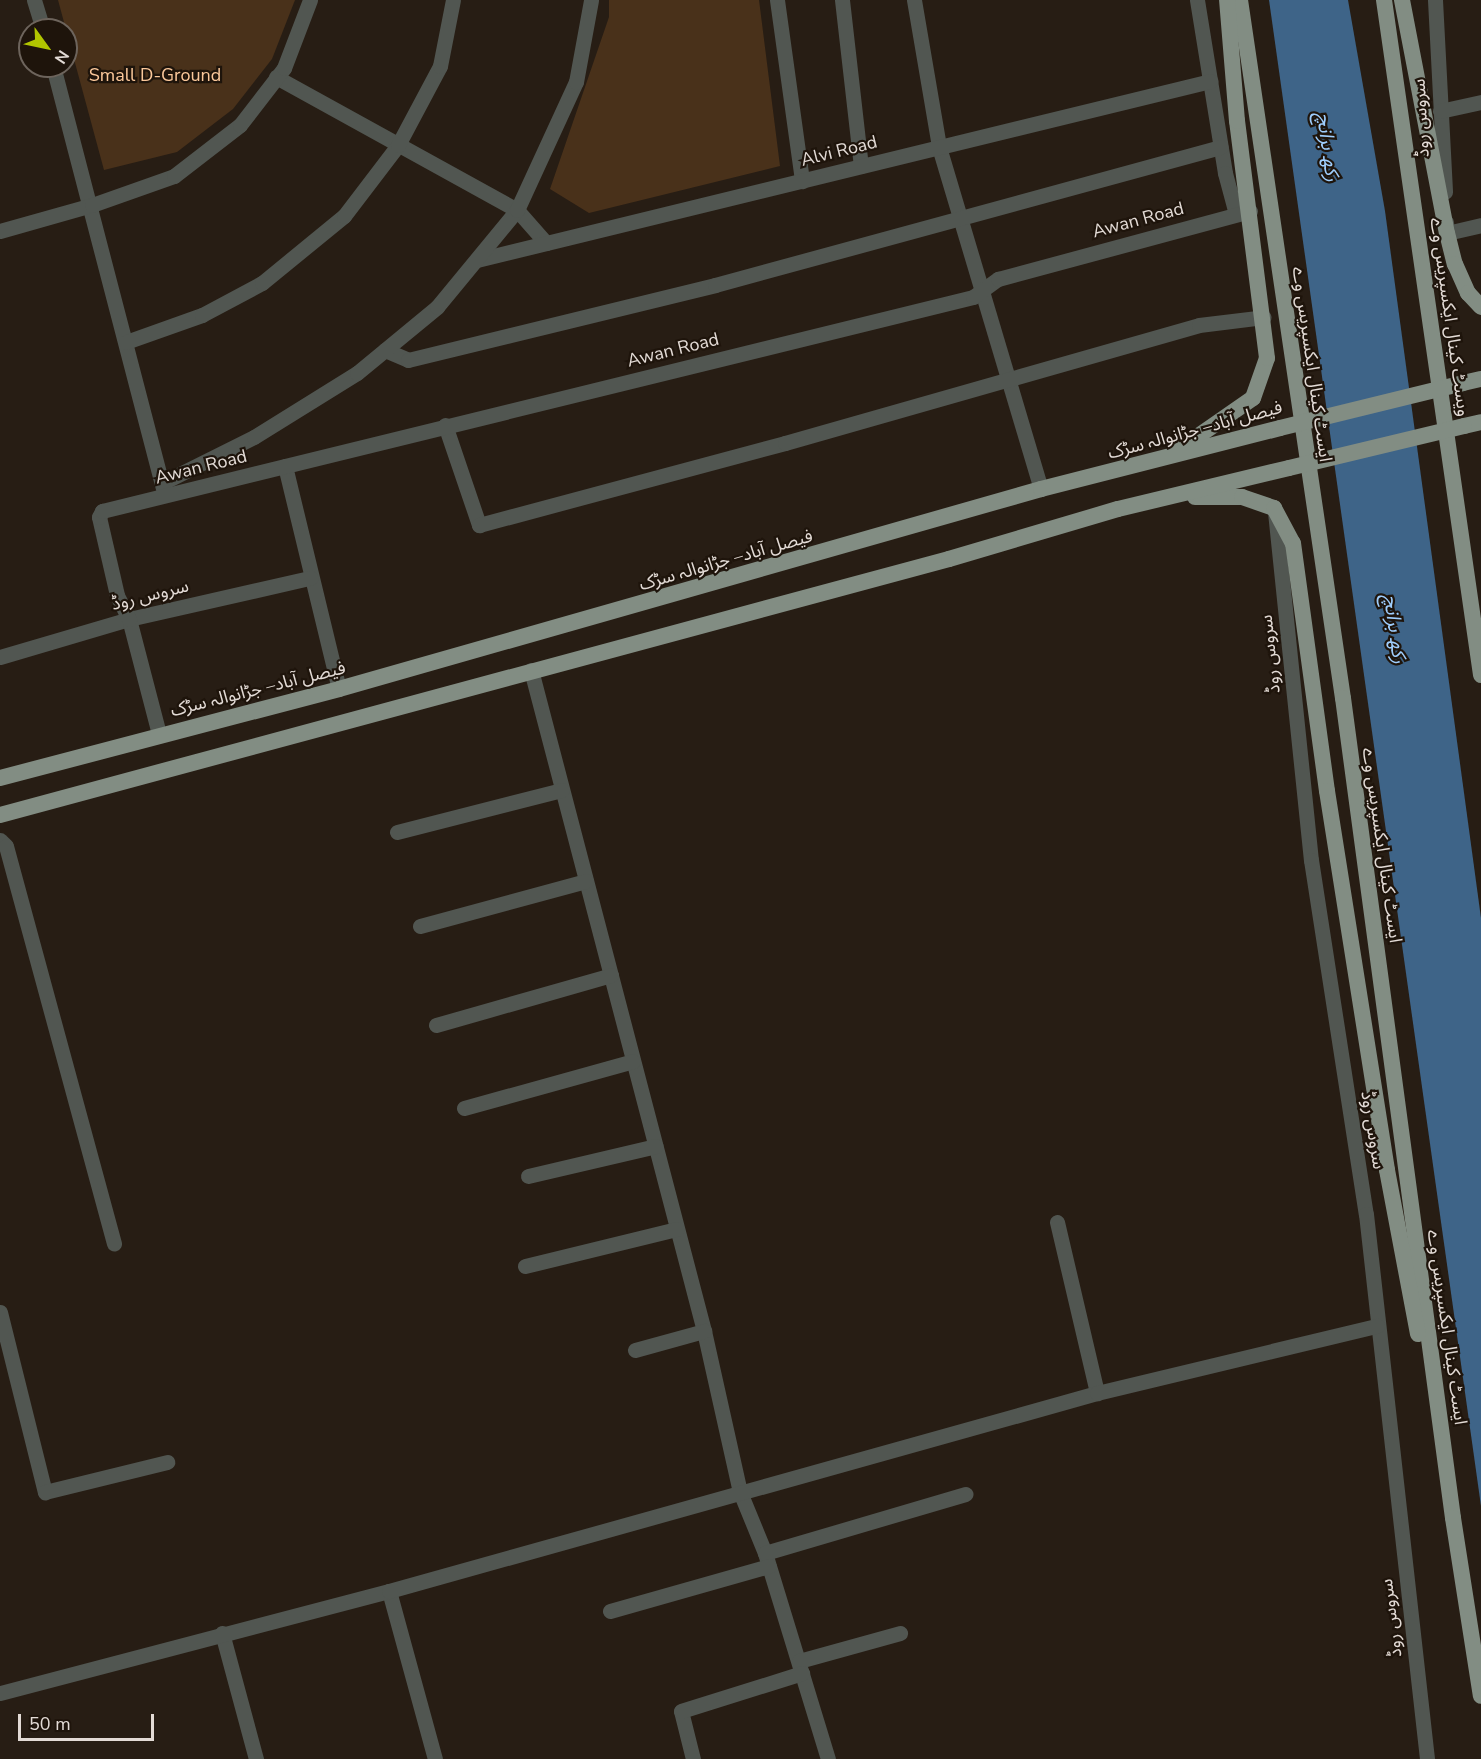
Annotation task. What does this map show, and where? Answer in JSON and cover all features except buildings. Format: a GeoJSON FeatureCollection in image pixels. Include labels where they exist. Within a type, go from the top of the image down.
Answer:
{"type":"FeatureCollection","features":[{"type":"Feature","properties":{"kind":"main road"},"geometry":{"type":"LineString","coordinates":[[1163,459],[1253,398],[1267,358],[1264,317],[1243,212],[1227,0]]}},
{"type":"Feature","properties":{"kind":"main road","name":"ایسٹ کینال ایکسپریس وے"},"geometry":{"type":"LineString","coordinates":[[1240,0],[1342,698],[1453,1518],[1481,1696]]}},
{"type":"Feature","properties":{"kind":"main road","name":"ویسٹ کینال ایکسپریس وے"},"geometry":{"type":"LineString","coordinates":[[1384,0],[1481,675]]}},
{"type":"Feature","properties":{"kind":"main road"},"geometry":{"type":"LineString","coordinates":[[1402,0],[1447,233],[1455,264],[1468,292],[1481,307]]}},
{"type":"Feature","properties":{"kind":"main road","name":"فیصل آباد– جڑانوالہ سڑک"},"geometry":{"type":"LineString","coordinates":[[0,778],[159,734],[339,689],[1041,489],[1481,379]]}},
{"type":"Feature","properties":{"kind":"main road"},"geometry":{"type":"LineString","coordinates":[[0,815],[1169,497],[1473,424]]}},
{"type":"Feature","properties":{"kind":"main road"},"geometry":{"type":"LineString","coordinates":[[1169,497],[1242,497],[1274,508],[1293,543],[1326,791],[1387,1170],[1453,1518]]}},
{"type":"Feature","properties":{"kind":"street"},"geometry":{"type":"LineString","coordinates":[[34,0],[39,18]]}},
{"type":"Feature","properties":{"kind":"street"},"geometry":{"type":"LineString","coordinates":[[0,231],[92,205],[174,176],[240,125],[276,77],[310,0]]}},
{"type":"Feature","properties":{"kind":"street"},"geometry":{"type":"LineString","coordinates":[[126,342],[202,315],[262,283],[344,216],[398,146],[440,66],[453,0]]}},
{"type":"Feature","properties":{"kind":"street"},"geometry":{"type":"LineString","coordinates":[[56,78],[92,205],[164,490],[357,373],[437,307],[517,210],[576,82],[591,0]]}},
{"type":"Feature","properties":{"kind":"street"},"geometry":{"type":"LineString","coordinates":[[777,0],[802,180]]}},
{"type":"Feature","properties":{"kind":"street"},"geometry":{"type":"LineString","coordinates":[[842,0],[861,166]]}},
{"type":"Feature","properties":{"kind":"street"},"geometry":{"type":"LineString","coordinates":[[914,0],[939,147],[958,220],[984,292],[1041,489]]}},
{"type":"Feature","properties":{"kind":"street"},"geometry":{"type":"LineString","coordinates":[[1197,0],[1221,147],[1243,212]]}},
{"type":"Feature","properties":{"kind":"street","name":"سروس روڈ"},"geometry":{"type":"LineString","coordinates":[[1435,0],[1447,233]]}},
{"type":"Feature","properties":{"kind":"street"},"geometry":{"type":"LineString","coordinates":[[276,77],[398,146],[459,175],[517,210],[546,243]]}},
{"type":"Feature","properties":{"kind":"street","name":"Alvi Road"},"geometry":{"type":"LineString","coordinates":[[477,260],[939,147],[1211,88],[1235,93]]}},
{"type":"Feature","properties":{"kind":"street"},"geometry":{"type":"LineString","coordinates":[[1440,111],[1481,102]]}},
{"type":"Feature","properties":{"kind":"street"},"geometry":{"type":"LineString","coordinates":[[385,350],[408,360],[958,220],[1221,147]]}},
{"type":"Feature","properties":{"kind":"street","name":"Awan Road"},"geometry":{"type":"LineString","coordinates":[[129,619],[117,595],[99,513],[164,490],[285,466],[984,292],[998,279],[1243,212]]}},
{"type":"Feature","properties":{"kind":"street"},"geometry":{"type":"LineString","coordinates":[[1447,233],[1481,225]]}},
{"type":"Feature","properties":{"kind":"street"},"geometry":{"type":"LineString","coordinates":[[446,425],[479,525],[1008,380],[1199,325],[1264,317]]}},
{"type":"Feature","properties":{"kind":"street"},"geometry":{"type":"LineString","coordinates":[[285,466],[310,578],[339,689]]}},
{"type":"Feature","properties":{"kind":"street","name":"سروس روڈ"},"geometry":{"type":"LineString","coordinates":[[1274,508],[1311,860],[1366,1214],[1427,1759]]}},
{"type":"Feature","properties":{"kind":"street","name":"سروس روڈ"},"geometry":{"type":"LineString","coordinates":[[0,657],[129,619],[310,578]]}},
{"type":"Feature","properties":{"kind":"street"},"geometry":{"type":"LineString","coordinates":[[129,619],[159,734]]}},
{"type":"Feature","properties":{"kind":"street"},"geometry":{"type":"LineString","coordinates":[[531,670],[704,1331],[740,1492],[767,1559],[828,1759]]}},
{"type":"Feature","properties":{"kind":"street"},"geometry":{"type":"LineString","coordinates":[[397,832],[562,790]]}},
{"type":"Feature","properties":{"kind":"street"},"geometry":{"type":"LineString","coordinates":[[0,840],[6,846],[114,1244]]}},
{"type":"Feature","properties":{"kind":"street"},"geometry":{"type":"LineString","coordinates":[[420,926],[586,881]]}},
{"type":"Feature","properties":{"kind":"street"},"geometry":{"type":"LineString","coordinates":[[436,1025],[611,975]]}},
{"type":"Feature","properties":{"kind":"street"},"geometry":{"type":"LineString","coordinates":[[464,1108],[633,1061]]}},
{"type":"Feature","properties":{"kind":"street"},"geometry":{"type":"LineString","coordinates":[[528,1176],[656,1146]]}},
{"type":"Feature","properties":{"kind":"street"},"geometry":{"type":"LineString","coordinates":[[1057,1222],[1097,1393]]}},
{"type":"Feature","properties":{"kind":"street"},"geometry":{"type":"LineString","coordinates":[[525,1266],[677,1229]]}},
{"type":"Feature","properties":{"kind":"street"},"geometry":{"type":"LineString","coordinates":[[0,1312],[45,1492],[167,1462]]}},
{"type":"Feature","properties":{"kind":"street"},"geometry":{"type":"LineString","coordinates":[[0,1693],[388,1591],[1097,1393],[1377,1326]]}},
{"type":"Feature","properties":{"kind":"street"},"geometry":{"type":"LineString","coordinates":[[635,1350],[704,1331]]}},
{"type":"Feature","properties":{"kind":"street"},"geometry":{"type":"LineString","coordinates":[[610,1611],[966,1494]]}},
{"type":"Feature","properties":{"kind":"street"},"geometry":{"type":"LineString","coordinates":[[388,1591],[435,1759]]}},
{"type":"Feature","properties":{"kind":"street"},"geometry":{"type":"LineString","coordinates":[[222,1633],[256,1759]]}},
{"type":"Feature","properties":{"kind":"street"},"geometry":{"type":"LineString","coordinates":[[693,1759],[681,1718],[686,1707],[900,1633]]}},
{"type":"Feature","properties":{"kind":"green space","name":"Small D-Ground"},"geometry":{"type":"Polygon","coordinates":[[[58,0],[295,0],[272,59],[233,109],[177,152],[104,170],[78,74],[78,18],[63,18],[58,0]]]}},
{"type":"Feature","properties":{"kind":"green space"},"geometry":{"type":"Polygon","coordinates":[[[609,0],[759,0],[780,166],[589,213],[550,189],[609,17],[609,0]]]}},
{"type":"Feature","properties":{"kind":"water","name":"رکھ برانچ"},"geometry":{"type":"Polygon","coordinates":[[[1269,0],[1348,0],[1385,211],[1481,918],[1481,1506],[1269,0]]]}}]}
